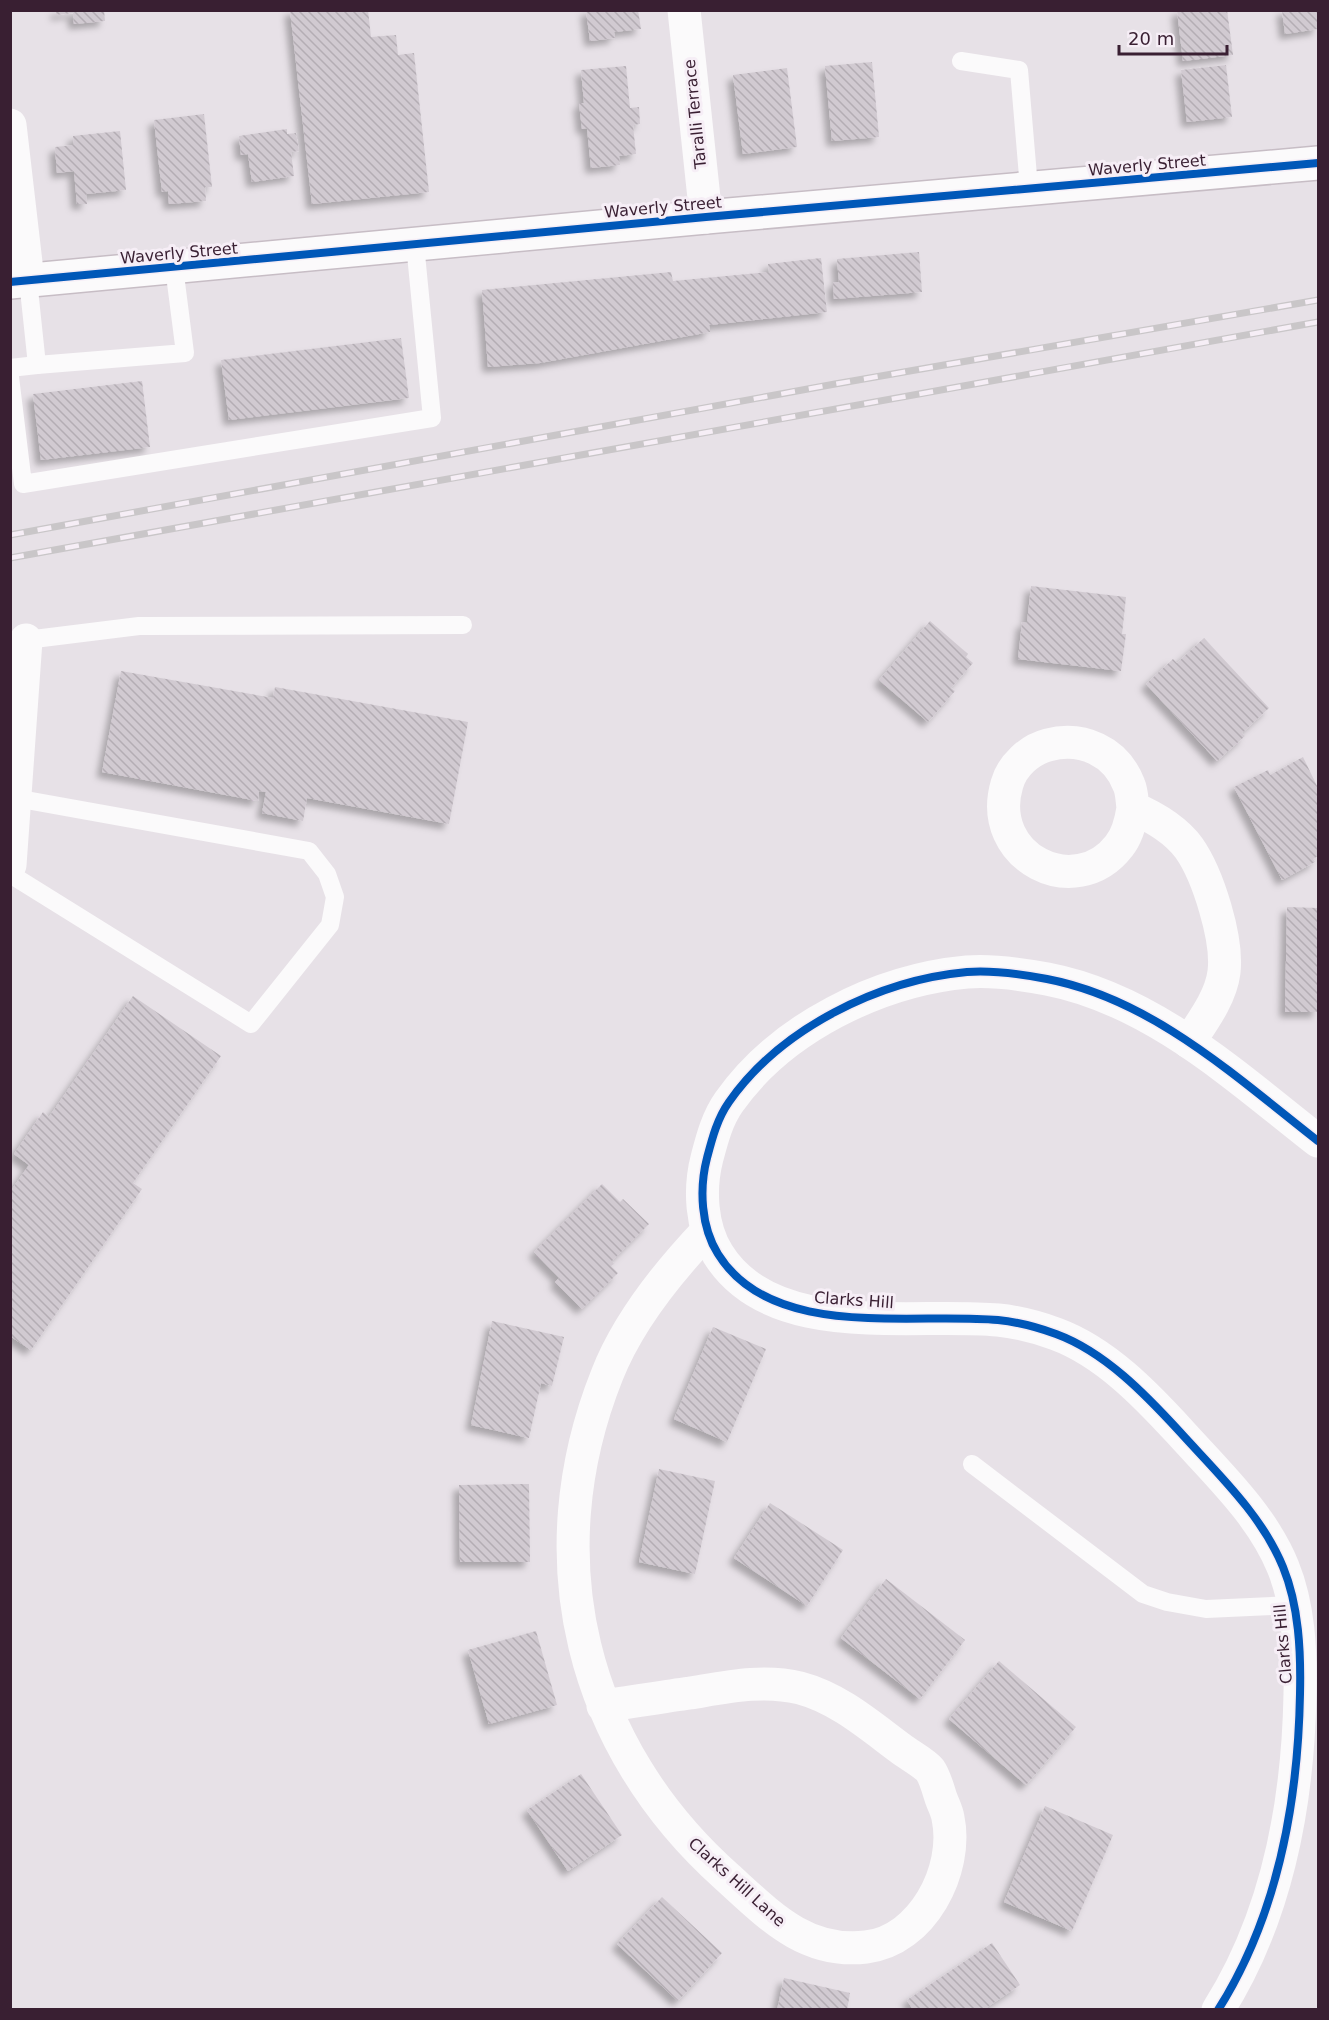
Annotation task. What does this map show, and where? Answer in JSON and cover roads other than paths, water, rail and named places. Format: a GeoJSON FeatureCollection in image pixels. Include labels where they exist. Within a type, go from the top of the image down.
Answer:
{"type":"FeatureCollection","features":[{"type":"Feature","properties":{"kind":"street","name":"Taralli Terrace"},"geometry":{"type":"LineString","coordinates":[[684,10],[706,217]]}},
{"type":"Feature","properties":{"kind":"street"},"geometry":{"type":"LineString","coordinates":[[10,125],[19,281]]}},
{"type":"Feature","properties":{"kind":"street","name":"Waverly Street"},"geometry":{"type":"LineString","coordinates":[[19,281],[706,217],[1318,164]]}},
{"type":"Feature","properties":{"kind":"street"},"geometry":{"type":"LineString","coordinates":[[10,865],[15,798],[15,743],[26,640]]}},
{"type":"Feature","properties":{"kind":"street"},"geometry":{"type":"LineString","coordinates":[[1133,808],[1153,816],[1172,830],[1189,848],[1213,901],[1223,940],[1224,972],[1216,995],[1189,1042]]}},
{"type":"Feature","properties":{"kind":"street","name":"Clarks Hill"},"geometry":{"type":"LineString","coordinates":[[1218,2010],[1243,1964],[1277,1871],[1292,1808],[1298,1762],[1301,1675],[1298,1629],[1283,1566],[1267,1537],[1243,1504],[1166,1417],[1118,1372],[1063,1336],[1033,1326],[1003,1320],[825,1315],[792,1308],[762,1295],[737,1277],[719,1256],[707,1231],[703,1199],[704,1169],[712,1135],[727,1105],[754,1073],[785,1044],[820,1020],[858,1000],[897,986],[936,976],[972,972],[1011,973],[1089,989],[1122,1003],[1189,1042],[1318,1141]]}},
{"type":"Feature","properties":{"kind":"street","name":"Clarks Hill Lane"},"geometry":{"type":"LineString","coordinates":[[603,1706],[746,1684],[773,1683],[800,1688],[826,1697],[850,1711],[931,1771],[949,1819],[949,1858],[941,1882],[926,1911],[902,1934],[871,1947],[837,1949],[806,1940],[769,1914],[721,1872],[673,1824],[633,1768],[603,1706],[583,1641],[573,1573],[573,1504],[585,1437],[608,1372],[640,1312],[681,1258],[707,1231]]}},
{"type":"Feature","properties":{"kind":"lane"},"geometry":{"type":"LineString","coordinates":[[961,61],[1019,70],[1029,188]]}},
{"type":"Feature","properties":{"kind":"lane"},"geometry":{"type":"LineString","coordinates":[[10,377],[23,484],[432,418],[415,244]]}},
{"type":"Feature","properties":{"kind":"lane"},"geometry":{"type":"LineString","coordinates":[[10,368],[185,353],[174,267]]}},
{"type":"Feature","properties":{"kind":"lane"},"geometry":{"type":"LineString","coordinates":[[19,281],[37,365]]}},
{"type":"Feature","properties":{"kind":"lane"},"geometry":{"type":"LineString","coordinates":[[26,640],[138,626],[464,625]]}},
{"type":"Feature","properties":{"kind":"lane"},"geometry":{"type":"LineString","coordinates":[[10,874],[251,1024],[330,925],[335,897],[327,874],[309,851],[15,798]]}},
{"type":"Feature","properties":{"kind":"lane"},"geometry":{"type":"LineString","coordinates":[[972,1464],[1143,1594],[1167,1602],[1206,1609],[1294,1605]]}},
{"type":"Feature","properties":{"kind":"railway"},"geometry":{"type":"LineString","coordinates":[[10,535],[835,384],[1318,300]]}},
{"type":"Feature","properties":{"kind":"railway"},"geometry":{"type":"LineString","coordinates":[[10,558],[1318,322]]}}]}
